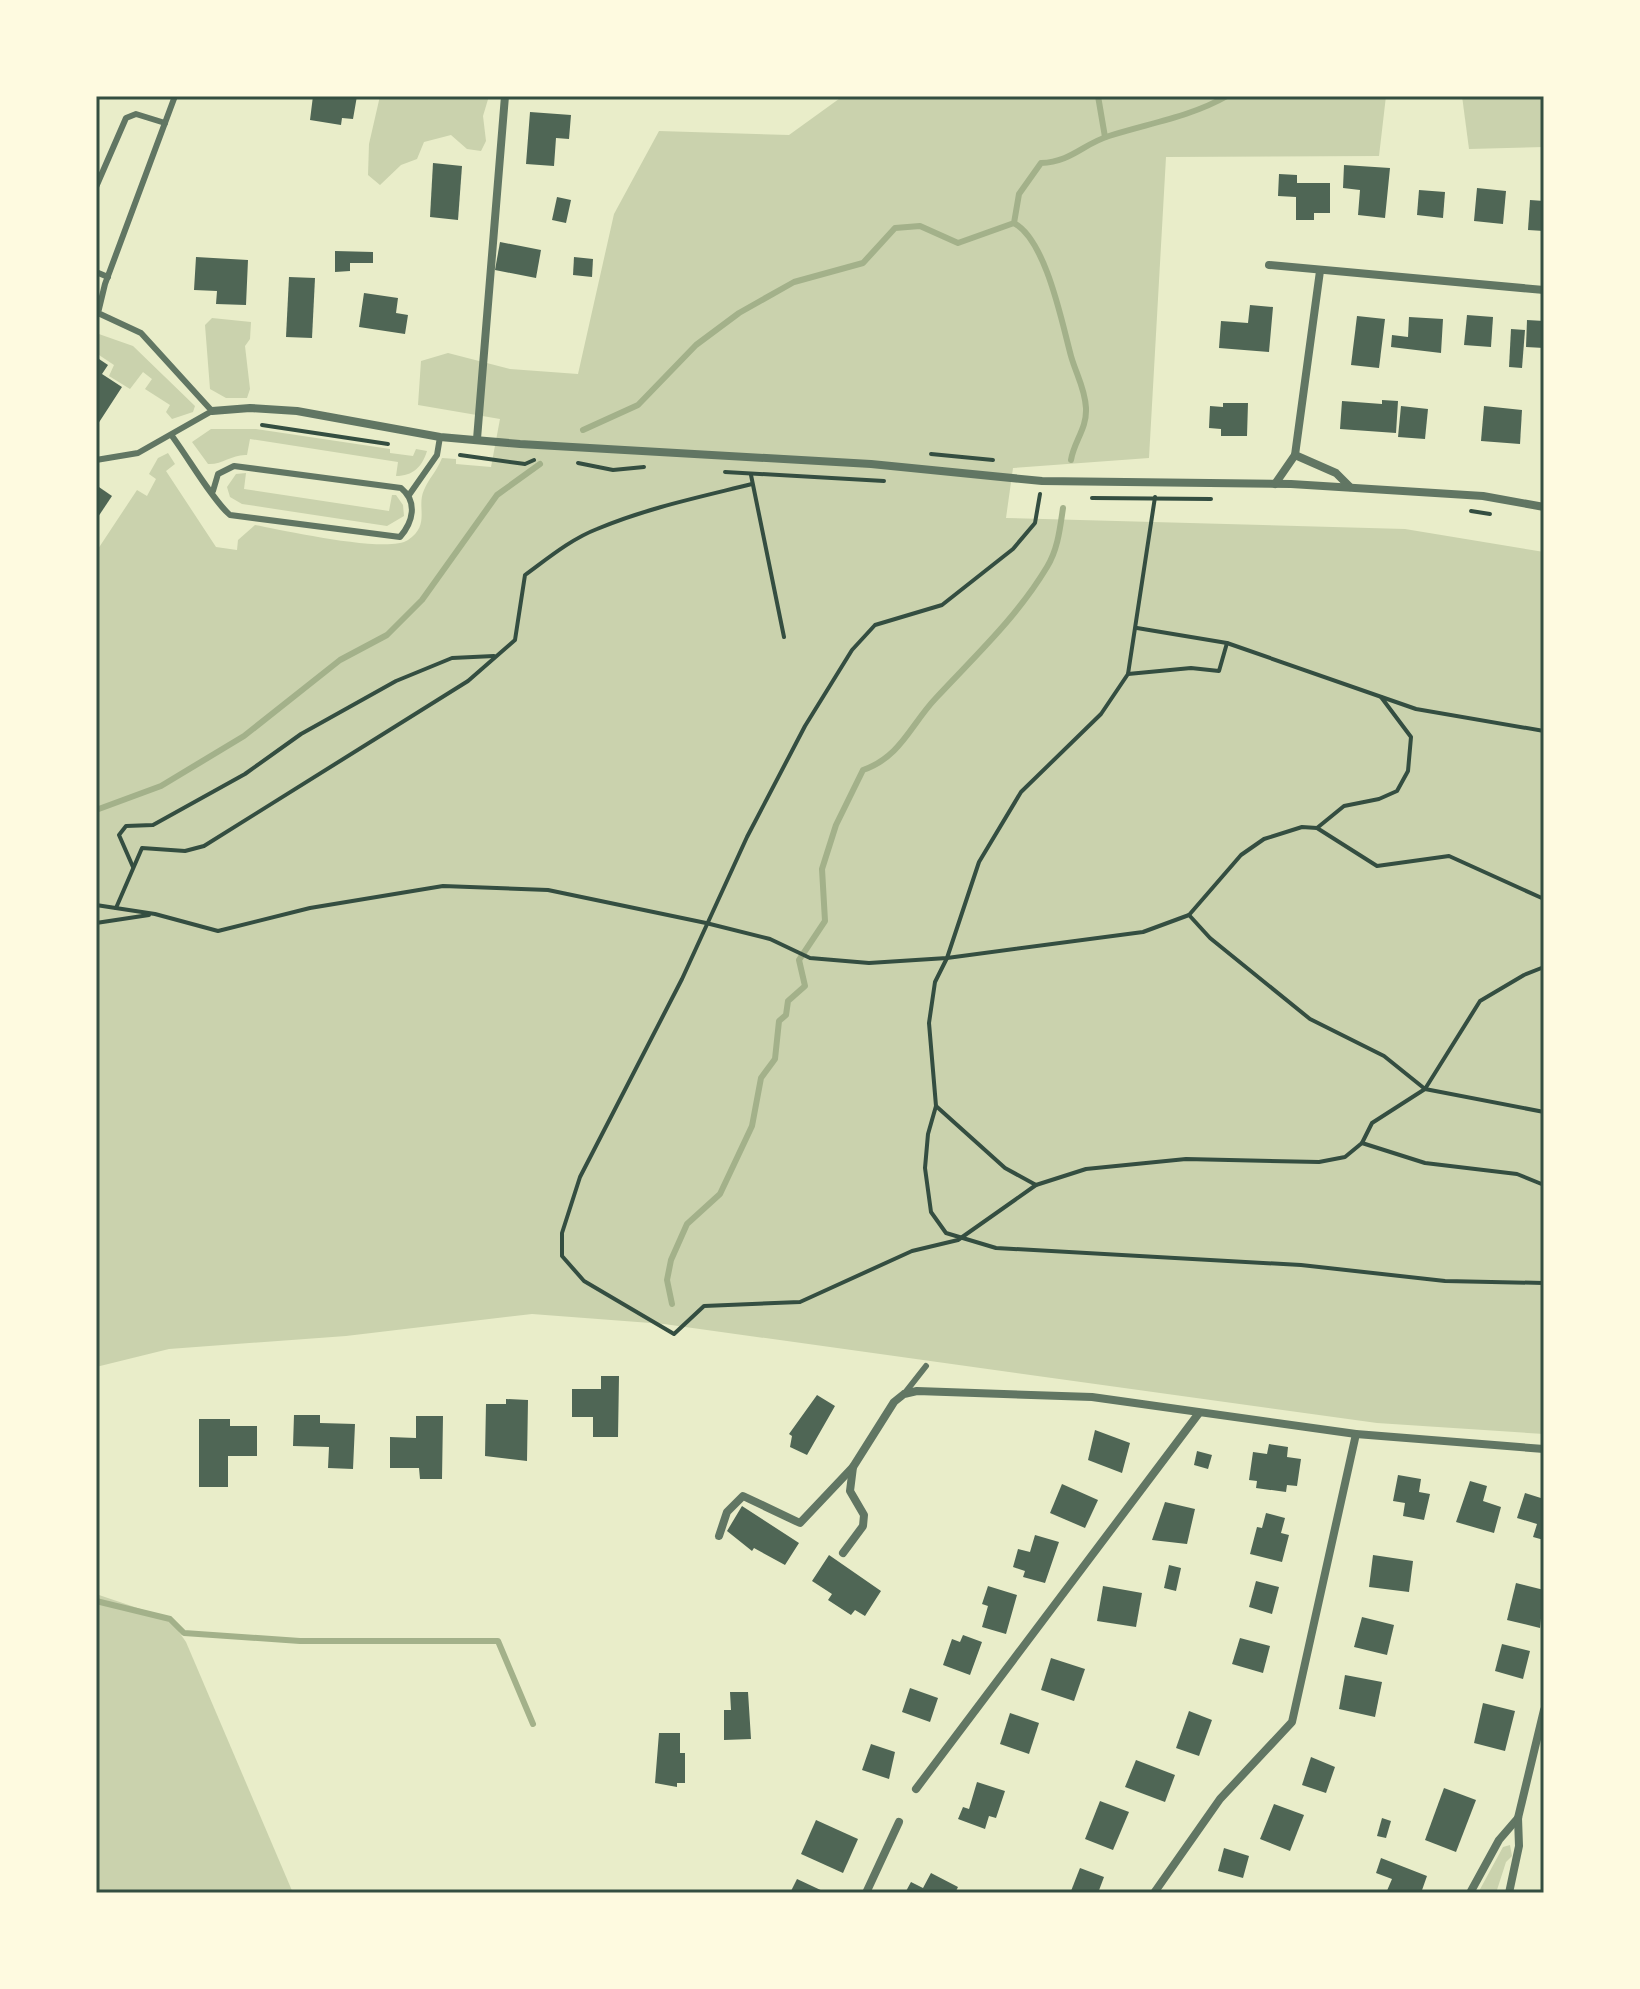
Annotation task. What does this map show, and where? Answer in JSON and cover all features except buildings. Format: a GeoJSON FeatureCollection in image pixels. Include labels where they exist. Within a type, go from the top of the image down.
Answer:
{"type":"FeatureCollection","features":[{"type":"Feature","properties":{"kind":"street"},"geometry":{"type":"LineString","coordinates":[[477,439],[505,96]]}},
{"type":"Feature","properties":{"kind":"street"},"geometry":{"type":"LineString","coordinates":[[1269,265],[1544,290]]}},
{"type":"Feature","properties":{"kind":"street"},"geometry":{"type":"LineString","coordinates":[[1275,484],[1295,455],[1320,271]]}},
{"type":"Feature","properties":{"kind":"street"},"geometry":{"type":"LineString","coordinates":[[212,411],[250,408],[297,411],[440,437],[871,464],[1042,481],[1275,484],[1483,496],[1544,507]]}},
{"type":"Feature","properties":{"kind":"street"},"geometry":{"type":"LineString","coordinates":[[1295,455],[1336,473],[1351,488]]}},
{"type":"Feature","properties":{"kind":"street"},"geometry":{"type":"LineString","coordinates":[[719,1536],[727,1512],[743,1496],[800,1523],[853,1467],[894,1402],[904,1394],[917,1391],[1092,1397],[1356,1434],[1544,1449]]}},
{"type":"Feature","properties":{"kind":"street"},"geometry":{"type":"LineString","coordinates":[[916,1789],[1199,1413]]}},
{"type":"Feature","properties":{"kind":"street"},"geometry":{"type":"LineString","coordinates":[[1154,1893],[1220,1799],[1292,1722],[1356,1434]]}},
{"type":"Feature","properties":{"kind":"street"},"geometry":{"type":"LineString","coordinates":[[843,1553],[863,1526],[864,1515],[850,1491],[853,1467]]}},
{"type":"Feature","properties":{"kind":"street"},"geometry":{"type":"LineString","coordinates":[[1509,1893],[1519,1846],[1518,1818],[1544,1710]]}},
{"type":"Feature","properties":{"kind":"street"},"geometry":{"type":"LineString","coordinates":[[1470,1893],[1499,1840],[1518,1818]]}},
{"type":"Feature","properties":{"kind":"street"},"geometry":{"type":"LineString","coordinates":[[866,1893],[899,1822]]}},
{"type":"Feature","properties":{"kind":"lane"},"geometry":{"type":"LineString","coordinates":[[96,460],[138,453],[212,411],[141,333],[97,313],[175,96]]}},
{"type":"Feature","properties":{"kind":"lane"},"geometry":{"type":"LineString","coordinates":[[96,187],[126,118],[144,115],[165,123]]}},
{"type":"Feature","properties":{"kind":"lane"},"geometry":{"type":"LineString","coordinates":[[96,272],[108,277]]}},
{"type":"Feature","properties":{"kind":"lane"},"geometry":{"type":"LineString","coordinates":[[172,436],[213,491],[218,506],[230,515],[364,535],[400,537],[411,525],[409,495],[437,455],[440,437]]}},
{"type":"Feature","properties":{"kind":"lane"},"geometry":{"type":"LineString","coordinates":[[213,491],[218,474],[234,466],[401,488],[409,495]]}},
{"type":"Feature","properties":{"kind":"lane"},"geometry":{"type":"LineString","coordinates":[[904,1394],[926,1366]]}},
{"type":"Feature","properties":{"kind":"path"},"geometry":{"type":"LineString","coordinates":[[920,453],[1003,461]]}},
{"type":"Feature","properties":{"kind":"path"},"geometry":{"type":"LineString","coordinates":[[751,475],[784,637]]}},
{"type":"Feature","properties":{"kind":"path"},"geometry":{"type":"LineString","coordinates":[[1042,481],[1035,523],[1013,549],[942,605],[875,625],[852,650],[805,726],[706,923],[682,979],[580,1177],[562,1233],[562,1256],[584,1281],[674,1334],[704,1306],[800,1302],[912,1251],[958,1240],[1036,1185],[1086,1169],[1186,1159],[1319,1162],[1345,1157],[1362,1143],[1372,1123],[1425,1089],[1480,1001],[1544,967]]}},
{"type":"Feature","properties":{"kind":"path"},"geometry":{"type":"LineString","coordinates":[[1157,483],[1128,674],[1101,714],[1021,792],[979,862],[947,958],[935,982],[929,1023],[936,1106],[928,1134],[926,1194],[936,1220],[946,1233],[958,1240],[1030,1251],[1301,1265],[1445,1281],[1544,1283]]}},
{"type":"Feature","properties":{"kind":"path"},"geometry":{"type":"LineString","coordinates":[[116,908],[142,848],[185,851],[204,846],[468,681],[515,640],[525,575],[553,555],[595,530],[645,511],[752,484]]}},
{"type":"Feature","properties":{"kind":"path"},"geometry":{"type":"LineString","coordinates":[[1137,628],[1227,643],[1416,709],[1544,731]]}},
{"type":"Feature","properties":{"kind":"path"},"geometry":{"type":"LineString","coordinates":[[1128,674],[1191,668],[1219,671],[1227,643]]}},
{"type":"Feature","properties":{"kind":"path"},"geometry":{"type":"LineString","coordinates":[[134,867],[119,835],[126,826],[153,825],[245,774],[301,734],[396,681],[452,658],[496,656]]}},
{"type":"Feature","properties":{"kind":"path"},"geometry":{"type":"LineString","coordinates":[[1317,828],[1344,806],[1379,799],[1397,791],[1408,771],[1411,737],[1381,697]]}},
{"type":"Feature","properties":{"kind":"path"},"geometry":{"type":"LineString","coordinates":[[96,905],[155,914],[218,931],[310,908],[443,886],[548,890],[770,939],[810,958],[869,963],[947,958],[1143,932],[1189,915],[1241,855],[1264,839],[1302,827],[1317,828],[1377,866],[1449,856],[1544,899]]}},
{"type":"Feature","properties":{"kind":"path"},"geometry":{"type":"LineString","coordinates":[[96,923],[155,914]]}},
{"type":"Feature","properties":{"kind":"path"},"geometry":{"type":"LineString","coordinates":[[1189,915],[1210,938],[1310,1019],[1384,1056],[1425,1089],[1544,1112]]}},
{"type":"Feature","properties":{"kind":"path"},"geometry":{"type":"LineString","coordinates":[[936,1106],[1005,1168],[1036,1185]]}},
{"type":"Feature","properties":{"kind":"path"},"geometry":{"type":"LineString","coordinates":[[1362,1143],[1425,1163],[1517,1174],[1544,1185]]}},
{"type":"Feature","properties":{"kind":"green space"},"geometry":{"type":"Polygon","coordinates":[[[380,96],[489,96],[483,116],[486,141],[481,151],[467,149],[451,135],[424,142],[417,159],[401,165],[380,185],[368,175],[369,144],[380,96]]]}},
{"type":"Feature","properties":{"kind":"green space"},"geometry":{"type":"Polygon","coordinates":[[[843,96],[1386,96],[1379,156],[1166,157],[1149,458],[1013,468],[1006,518],[1405,529],[1544,552],[1544,1434],[1377,1423],[664,1324],[532,1314],[346,1336],[169,1349],[96,1367],[96,552],[137,490],[147,496],[156,479],[149,474],[158,458],[168,453],[175,464],[166,471],[216,547],[237,550],[238,540],[255,525],[358,543],[397,544],[408,540],[419,528],[422,496],[442,458],[456,459],[456,464],[491,467],[500,419],[418,405],[421,361],[448,353],[510,369],[578,374],[614,214],[659,131],[789,135],[843,96]]]}},
{"type":"Feature","properties":{"kind":"green space"},"geometry":{"type":"Polygon","coordinates":[[[1462,96],[1544,96],[1544,147],[1469,149],[1462,96]]]}},
{"type":"Feature","properties":{"kind":"green space"},"geometry":{"type":"Polygon","coordinates":[[[212,318],[251,322],[250,339],[245,346],[250,389],[247,398],[226,398],[210,389],[205,325],[212,318]]]}},
{"type":"Feature","properties":{"kind":"green space"},"geometry":{"type":"Polygon","coordinates":[[[96,333],[133,346],[195,406],[193,412],[172,419],[166,412],[170,405],[145,389],[152,379],[143,372],[130,389],[109,376],[114,365],[96,353],[96,333]]]}},
{"type":"Feature","properties":{"kind":"green space"},"geometry":{"type":"Polygon","coordinates":[[[211,429],[256,429],[390,449],[390,453],[413,456],[416,449],[427,451],[416,470],[396,476],[398,462],[250,439],[247,455],[208,464],[192,442],[211,429]]]}},
{"type":"Feature","properties":{"kind":"green space"},"geometry":{"type":"Polygon","coordinates":[[[246,473],[244,489],[389,511],[392,495],[396,495],[403,505],[404,516],[387,526],[242,504],[230,497],[227,487],[236,474],[246,473]]]}},
{"type":"Feature","properties":{"kind":"green space"},"geometry":{"type":"Polygon","coordinates":[[[96,1594],[170,1619],[186,1642],[293,1893],[96,1893],[96,1594]]]}},
{"type":"Feature","properties":{"kind":"green space"},"geometry":{"type":"Polygon","coordinates":[[[1510,1845],[1512,1856],[1506,1862],[1496,1893],[1478,1893],[1503,1847],[1510,1845]]]}},
{"type":"Feature","properties":{"kind":"waterway"},"geometry":{"type":"LineString","coordinates":[[1098,96],[1105,137]]}},
{"type":"Feature","properties":{"kind":"waterway"},"geometry":{"type":"LineString","coordinates":[[583,430],[638,405],[696,345],[739,313],[794,282],[863,263],[895,228],[920,226],[958,243],[1014,223],[1019,194],[1041,163],[1061,159],[1100,139],[1184,114],[1227,96]]}},
{"type":"Feature","properties":{"kind":"waterway"},"geometry":{"type":"LineString","coordinates":[[1014,223],[1025,232],[1044,264],[1084,394],[1084,422],[1071,460]]}},
{"type":"Feature","properties":{"kind":"waterway"},"geometry":{"type":"LineString","coordinates":[[96,810],[161,786],[244,736],[340,660],[387,635],[422,600],[497,495],[540,464]]}},
{"type":"Feature","properties":{"kind":"waterway"},"geometry":{"type":"LineString","coordinates":[[672,1304],[667,1280],[671,1260],[687,1224],[720,1194],[752,1126],[761,1078],[775,1059],[779,1021],[786,1015],[788,1001],[805,986],[799,960],[825,921],[822,869],[836,825],[863,770],[887,757],[896,748],[927,708],[1023,603],[1051,560],[1063,508]]}},
{"type":"Feature","properties":{"kind":"waterway"},"geometry":{"type":"LineString","coordinates":[[96,1601],[170,1619],[184,1633],[300,1641],[498,1641],[533,1724]]}}]}
